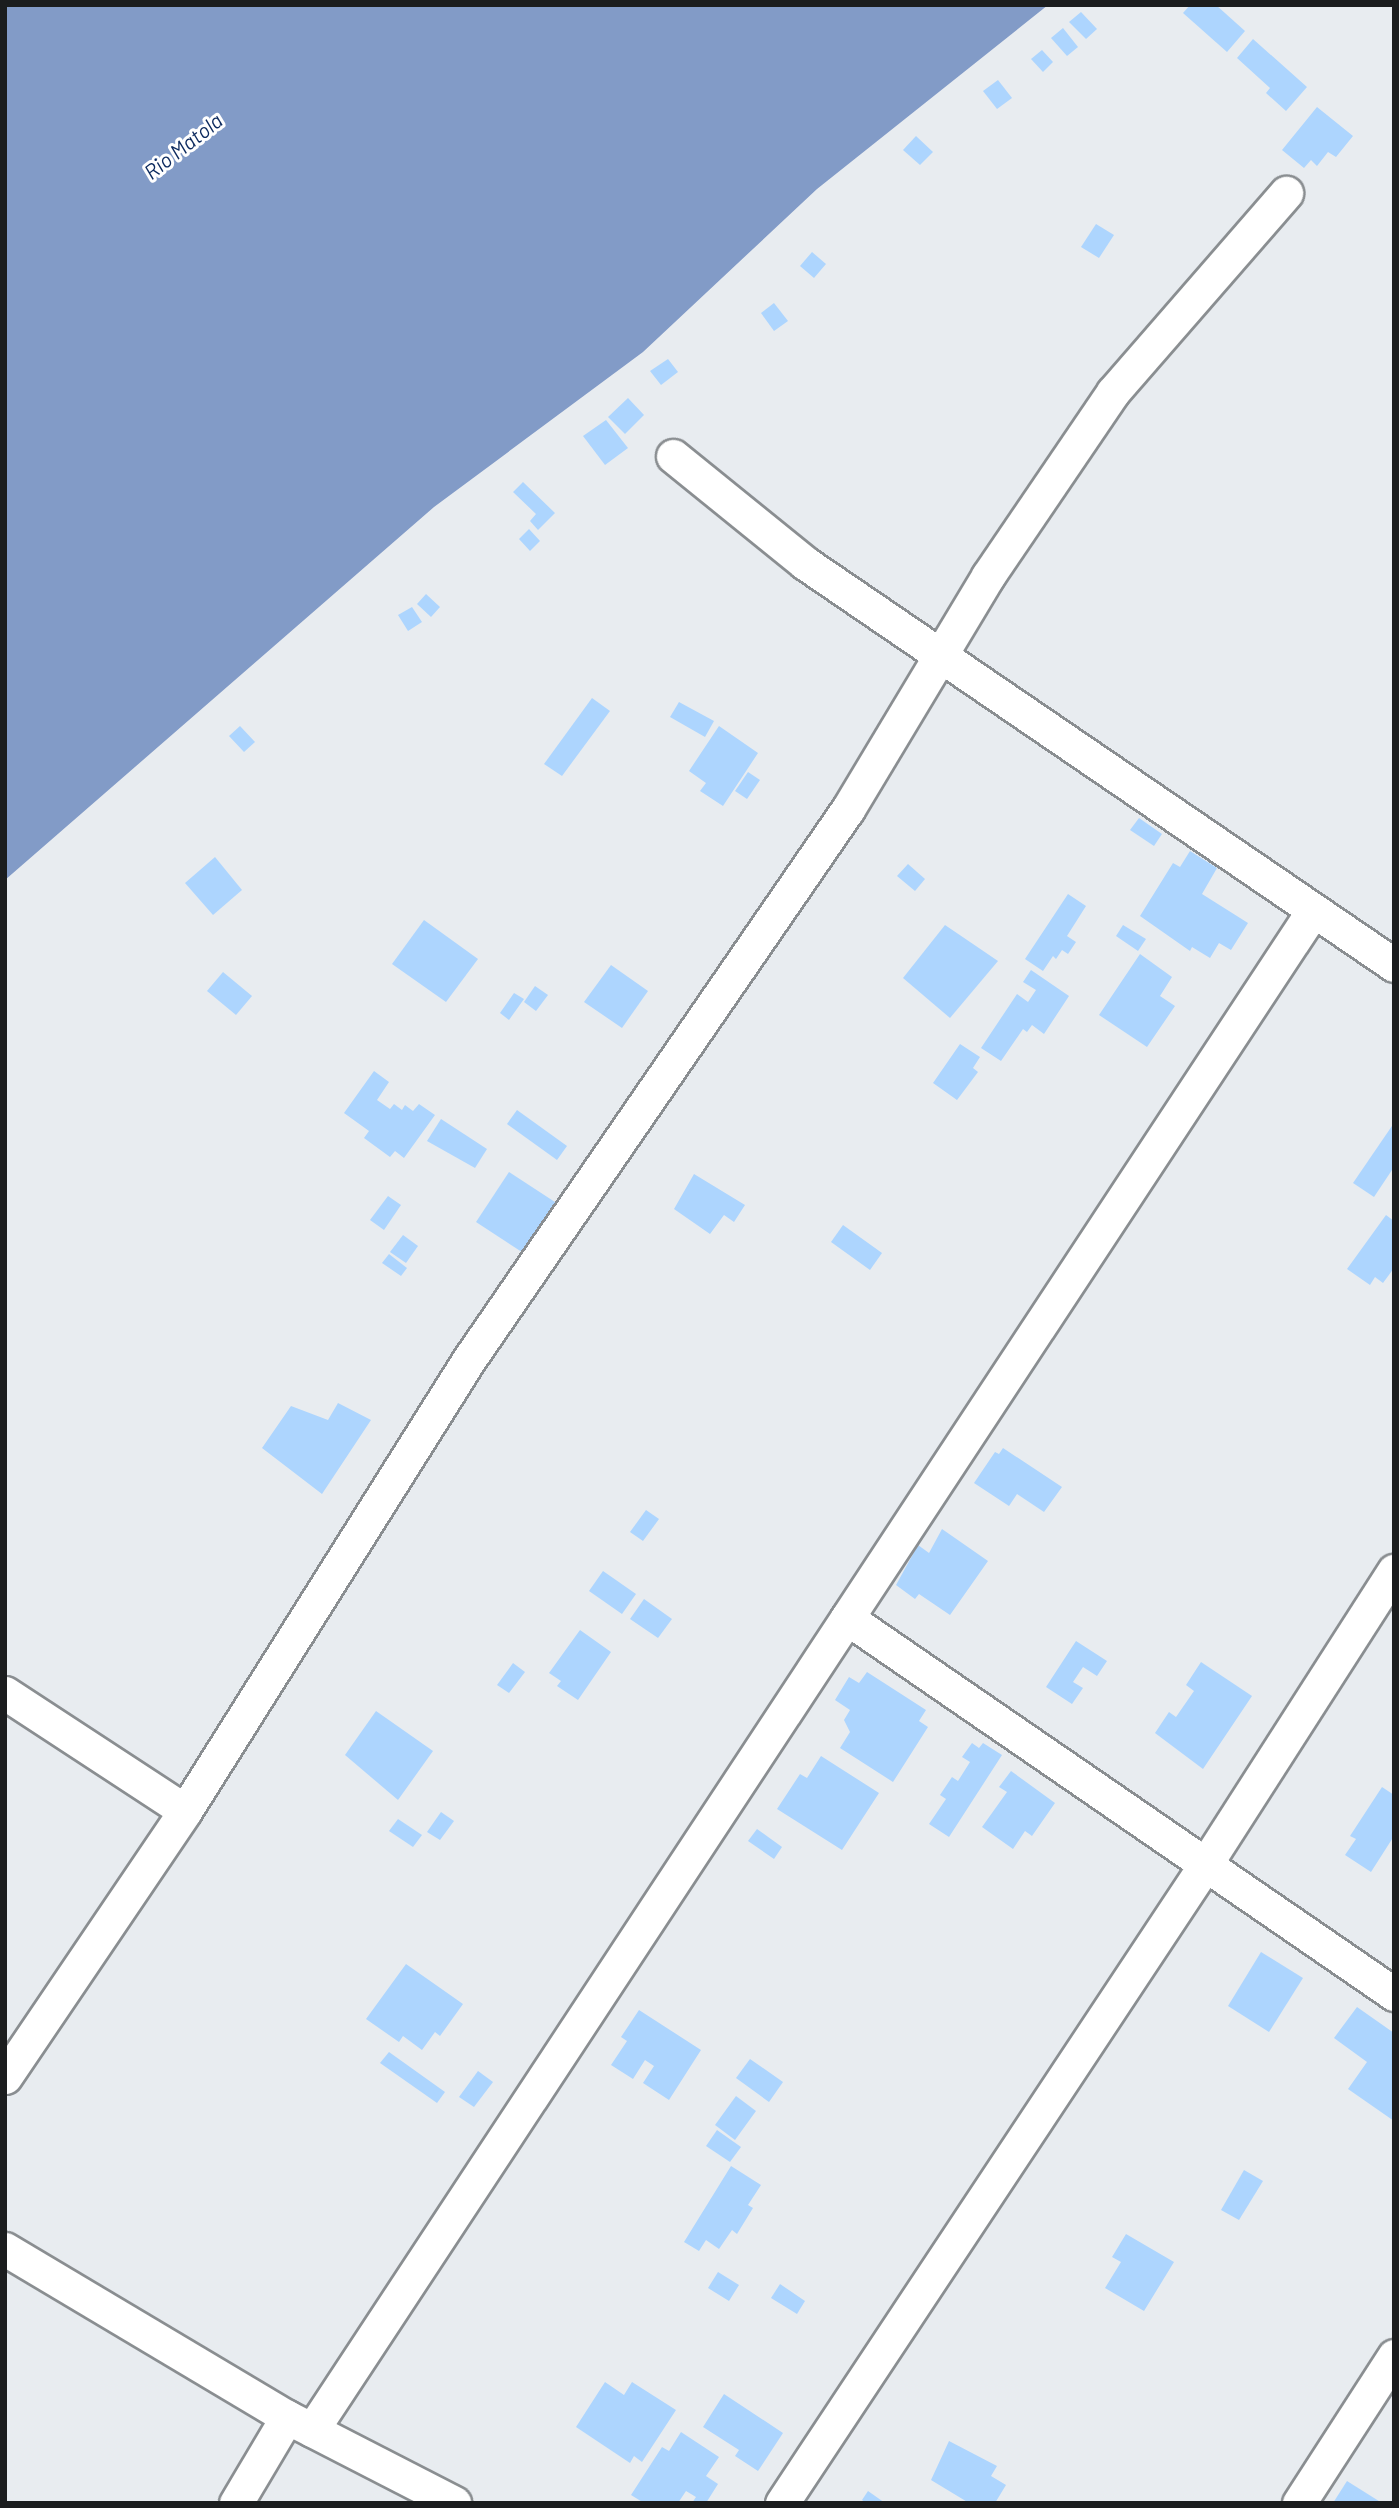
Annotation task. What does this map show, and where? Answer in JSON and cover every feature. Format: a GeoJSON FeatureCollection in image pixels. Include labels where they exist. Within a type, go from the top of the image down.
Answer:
{"type":"FeatureCollection","features":[{"type":"Feature","properties":{"kind":"street"},"geometry":{"type":"LineString","coordinates":[[5,2077],[185,1811],[468,1361],[848,809],[939,656],[1113,393],[1286,194]]}},
{"type":"Feature","properties":{"kind":"street"},"geometry":{"type":"LineString","coordinates":[[673,456],[805,563],[1394,965]]}},
{"type":"Feature","properties":{"kind":"street"},"geometry":{"type":"LineString","coordinates":[[236,2503],[299,2424],[847,1618],[1313,911]]}},
{"type":"Feature","properties":{"kind":"street"},"geometry":{"type":"LineString","coordinates":[[782,2503],[1208,1862],[1394,1571]]}},
{"type":"Feature","properties":{"kind":"street"},"geometry":{"type":"LineString","coordinates":[[847,1618],[1208,1862],[1394,1994]]}},
{"type":"Feature","properties":{"kind":"street"},"geometry":{"type":"LineString","coordinates":[[5,1693],[185,1811]]}},
{"type":"Feature","properties":{"kind":"street"},"geometry":{"type":"LineString","coordinates":[[5,2249],[299,2424],[454,2503]]}},
{"type":"Feature","properties":{"kind":"street"},"geometry":{"type":"LineString","coordinates":[[1299,2503],[1394,2356]]}},
{"type":"Feature","properties":{"kind":"water","name":"Rio Matola"},"geometry":{"type":"Polygon","coordinates":[[[5,5],[1048,5],[817,189],[643,352],[434,507],[5,880],[5,5]]]}},
{"type":"Feature","properties":{"kind":"building"},"geometry":{"type":"Polygon","coordinates":[[[1190,5],[1216,5],[1245,31],[1227,52],[1183,13],[1190,5]]]}},
{"type":"Feature","properties":{"kind":"building"},"geometry":{"type":"Polygon","coordinates":[[[1081,12],[1097,29],[1086,39],[1069,22],[1081,12]]]}},
{"type":"Feature","properties":{"kind":"building"},"geometry":{"type":"Polygon","coordinates":[[[1063,28],[1078,47],[1067,56],[1051,38],[1063,28]]]}},
{"type":"Feature","properties":{"kind":"building"},"geometry":{"type":"Polygon","coordinates":[[[1253,39],[1307,87],[1286,111],[1266,93],[1270,88],[1237,58],[1253,39]]]}},
{"type":"Feature","properties":{"kind":"building"},"geometry":{"type":"Polygon","coordinates":[[[1042,50],[1053,62],[1043,72],[1031,59],[1042,50]]]}},
{"type":"Feature","properties":{"kind":"building"},"geometry":{"type":"Polygon","coordinates":[[[998,80],[1012,98],[997,109],[983,91],[998,80]]]}},
{"type":"Feature","properties":{"kind":"building"},"geometry":{"type":"Polygon","coordinates":[[[1317,107],[1353,136],[1336,157],[1328,152],[1317,166],[1311,160],[1304,168],[1282,150],[1317,107]]]}},
{"type":"Feature","properties":{"kind":"building"},"geometry":{"type":"Polygon","coordinates":[[[916,136],[933,152],[920,165],[903,150],[916,136]]]}},
{"type":"Feature","properties":{"kind":"building"},"geometry":{"type":"Polygon","coordinates":[[[1096,224],[1114,235],[1099,258],[1081,247],[1096,224]]]}},
{"type":"Feature","properties":{"kind":"building"},"geometry":{"type":"Polygon","coordinates":[[[812,252],[826,264],[814,278],[800,266],[812,252]]]}},
{"type":"Feature","properties":{"kind":"building"},"geometry":{"type":"Polygon","coordinates":[[[774,303],[788,321],[774,331],[761,313],[774,303]]]}},
{"type":"Feature","properties":{"kind":"building"},"geometry":{"type":"Polygon","coordinates":[[[668,359],[678,372],[661,385],[650,371],[668,359]]]}},
{"type":"Feature","properties":{"kind":"building"},"geometry":{"type":"Polygon","coordinates":[[[628,398],[644,415],[625,434],[608,417],[628,398]]]}},
{"type":"Feature","properties":{"kind":"building"},"geometry":{"type":"Polygon","coordinates":[[[606,420],[628,448],[605,465],[583,436],[606,420]]]}},
{"type":"Feature","properties":{"kind":"building"},"geometry":{"type":"Polygon","coordinates":[[[523,482],[555,513],[538,530],[530,521],[536,514],[513,492],[523,482]]]}},
{"type":"Feature","properties":{"kind":"building"},"geometry":{"type":"Polygon","coordinates":[[[529,529],[540,541],[530,551],[519,539],[529,529]]]}},
{"type":"Feature","properties":{"kind":"building"},"geometry":{"type":"Polygon","coordinates":[[[426,594],[440,607],[431,617],[417,604],[426,594]]]}},
{"type":"Feature","properties":{"kind":"building"},"geometry":{"type":"Polygon","coordinates":[[[412,607],[422,622],[408,631],[398,615],[412,607]]]}},
{"type":"Feature","properties":{"kind":"building"},"geometry":{"type":"Polygon","coordinates":[[[592,698],[610,711],[562,776],[544,764],[592,698]]]}},
{"type":"Feature","properties":{"kind":"building"},"geometry":{"type":"Polygon","coordinates":[[[679,702],[714,721],[705,737],[670,717],[679,702]]]}},
{"type":"Feature","properties":{"kind":"building"},"geometry":{"type":"Polygon","coordinates":[[[240,726],[255,742],[244,752],[229,736],[240,726]]]}},
{"type":"Feature","properties":{"kind":"building"},"geometry":{"type":"Polygon","coordinates":[[[719,726],[758,753],[723,806],[700,791],[706,783],[689,771],[719,726]]]}},
{"type":"Feature","properties":{"kind":"building"},"geometry":{"type":"Polygon","coordinates":[[[748,772],[760,780],[747,799],[735,791],[748,772]]]}},
{"type":"Feature","properties":{"kind":"building"},"geometry":{"type":"Polygon","coordinates":[[[1139,818],[1162,834],[1154,846],[1130,830],[1139,818]]]}},
{"type":"Feature","properties":{"kind":"building"},"geometry":{"type":"Polygon","coordinates":[[[1190,851],[1217,868],[1202,894],[1248,923],[1231,950],[1219,943],[1210,958],[1192,947],[1190,951],[1140,916],[1173,863],[1180,867],[1190,851]]]}},
{"type":"Feature","properties":{"kind":"building"},"geometry":{"type":"Polygon","coordinates":[[[215,857],[242,890],[213,915],[185,883],[215,857]]]}},
{"type":"Feature","properties":{"kind":"building"},"geometry":{"type":"Polygon","coordinates":[[[908,864],[925,879],[915,891],[897,876],[908,864]]]}},
{"type":"Feature","properties":{"kind":"building"},"geometry":{"type":"Polygon","coordinates":[[[1068,894],[1086,906],[1067,936],[1076,942],[1068,954],[1062,950],[1056,959],[1053,956],[1043,971],[1025,959],[1068,894]]]}},
{"type":"Feature","properties":{"kind":"building"},"geometry":{"type":"Polygon","coordinates":[[[424,920],[478,959],[446,1002],[392,964],[424,920]]]}},
{"type":"Feature","properties":{"kind":"building"},"geometry":{"type":"Polygon","coordinates":[[[945,925],[998,961],[950,1018],[903,978],[945,925]]]}},
{"type":"Feature","properties":{"kind":"building"},"geometry":{"type":"Polygon","coordinates":[[[1123,925],[1146,939],[1138,951],[1116,936],[1123,925]]]}},
{"type":"Feature","properties":{"kind":"building"},"geometry":{"type":"Polygon","coordinates":[[[1140,954],[1172,977],[1160,996],[1175,1006],[1147,1047],[1099,1015],[1140,954]]]}},
{"type":"Feature","properties":{"kind":"building"},"geometry":{"type":"Polygon","coordinates":[[[611,965],[648,991],[622,1028],[584,1002],[611,965]]]}},
{"type":"Feature","properties":{"kind":"building"},"geometry":{"type":"Polygon","coordinates":[[[1031,970],[1069,996],[1044,1034],[1032,1025],[1027,1032],[1023,1029],[1001,1061],[981,1048],[1017,994],[1028,1002],[1036,990],[1023,982],[1031,970]]]}},
{"type":"Feature","properties":{"kind":"building"},"geometry":{"type":"Polygon","coordinates":[[[223,972],[252,996],[236,1015],[207,991],[223,972]]]}},
{"type":"Feature","properties":{"kind":"building"},"geometry":{"type":"Polygon","coordinates":[[[535,986],[548,995],[536,1011],[524,1002],[535,986]]]}},
{"type":"Feature","properties":{"kind":"building"},"geometry":{"type":"Polygon","coordinates":[[[514,993],[524,999],[509,1020],[500,1013],[514,993]]]}},
{"type":"Feature","properties":{"kind":"building"},"geometry":{"type":"Polygon","coordinates":[[[960,1044],[980,1057],[973,1068],[978,1072],[957,1100],[933,1083],[960,1044]]]}},
{"type":"Feature","properties":{"kind":"building"},"geometry":{"type":"Polygon","coordinates":[[[374,1071],[389,1082],[377,1100],[390,1109],[394,1104],[402,1110],[405,1105],[413,1111],[419,1104],[435,1115],[404,1158],[395,1151],[390,1157],[364,1138],[369,1131],[344,1113],[374,1071]]]}},
{"type":"Feature","properties":{"kind":"building"},"geometry":{"type":"Polygon","coordinates":[[[517,1110],[567,1146],[557,1160],[507,1124],[517,1110]]]}},
{"type":"Feature","properties":{"kind":"building"},"geometry":{"type":"Polygon","coordinates":[[[441,1119],[487,1149],[475,1168],[427,1141],[441,1119]]]}},
{"type":"Feature","properties":{"kind":"building"},"geometry":{"type":"Polygon","coordinates":[[[1394,1123],[1394,1167],[1374,1197],[1353,1183],[1394,1123]]]}},
{"type":"Feature","properties":{"kind":"building"},"geometry":{"type":"Polygon","coordinates":[[[509,1172],[558,1204],[525,1254],[476,1222],[509,1172]]]}},
{"type":"Feature","properties":{"kind":"building"},"geometry":{"type":"Polygon","coordinates":[[[694,1174],[745,1205],[734,1222],[724,1215],[710,1234],[674,1209],[694,1174]]]}},
{"type":"Feature","properties":{"kind":"building"},"geometry":{"type":"Polygon","coordinates":[[[388,1196],[401,1205],[384,1230],[370,1220],[388,1196]]]}},
{"type":"Feature","properties":{"kind":"building"},"geometry":{"type":"Polygon","coordinates":[[[1386,1215],[1394,1221],[1394,1268],[1383,1283],[1375,1277],[1370,1285],[1347,1269],[1386,1215]]]}},
{"type":"Feature","properties":{"kind":"building"},"geometry":{"type":"Polygon","coordinates":[[[843,1225],[882,1253],[870,1270],[831,1242],[843,1225]]]}},
{"type":"Feature","properties":{"kind":"building"},"geometry":{"type":"Polygon","coordinates":[[[403,1235],[418,1246],[406,1263],[390,1252],[403,1235]]]}},
{"type":"Feature","properties":{"kind":"building"},"geometry":{"type":"Polygon","coordinates":[[[389,1254],[407,1268],[401,1276],[382,1263],[389,1254]]]}},
{"type":"Feature","properties":{"kind":"building"},"geometry":{"type":"Polygon","coordinates":[[[338,1403],[371,1420],[322,1494],[262,1448],[291,1406],[328,1420],[338,1403]]]}},
{"type":"Feature","properties":{"kind":"building"},"geometry":{"type":"Polygon","coordinates":[[[1003,1448],[1062,1487],[1044,1512],[1017,1494],[1009,1506],[974,1483],[995,1452],[999,1454],[1003,1448]]]}},
{"type":"Feature","properties":{"kind":"building"},"geometry":{"type":"Polygon","coordinates":[[[646,1510],[659,1519],[643,1541],[630,1532],[646,1510]]]}},
{"type":"Feature","properties":{"kind":"building"},"geometry":{"type":"Polygon","coordinates":[[[942,1529],[988,1561],[950,1615],[919,1594],[915,1599],[896,1585],[918,1545],[929,1553],[942,1529]]]}},
{"type":"Feature","properties":{"kind":"building"},"geometry":{"type":"Polygon","coordinates":[[[603,1571],[636,1594],[622,1614],[589,1591],[603,1571]]]}},
{"type":"Feature","properties":{"kind":"building"},"geometry":{"type":"Polygon","coordinates":[[[644,1599],[672,1619],[658,1638],[630,1619],[644,1599]]]}},
{"type":"Feature","properties":{"kind":"building"},"geometry":{"type":"Polygon","coordinates":[[[580,1630],[611,1652],[578,1700],[557,1686],[561,1681],[549,1673],[580,1630]]]}},
{"type":"Feature","properties":{"kind":"building"},"geometry":{"type":"Polygon","coordinates":[[[1076,1641],[1107,1661],[1097,1676],[1083,1667],[1073,1682],[1083,1688],[1072,1704],[1046,1687],[1076,1641]]]}},
{"type":"Feature","properties":{"kind":"building"},"geometry":{"type":"Polygon","coordinates":[[[1201,1662],[1252,1696],[1203,1769],[1155,1733],[1169,1712],[1176,1717],[1194,1691],[1186,1685],[1201,1662]]]}},
{"type":"Feature","properties":{"kind":"building"},"geometry":{"type":"Polygon","coordinates":[[[513,1663],[525,1672],[509,1693],[497,1685],[513,1663]]]}},
{"type":"Feature","properties":{"kind":"building"},"geometry":{"type":"Polygon","coordinates":[[[867,1672],[926,1710],[919,1721],[928,1727],[893,1782],[840,1748],[850,1732],[844,1720],[850,1710],[835,1700],[849,1677],[859,1683],[867,1672]]]}},
{"type":"Feature","properties":{"kind":"building"},"geometry":{"type":"Polygon","coordinates":[[[376,1711],[433,1751],[398,1800],[345,1755],[376,1711]]]}},
{"type":"Feature","properties":{"kind":"building"},"geometry":{"type":"Polygon","coordinates":[[[972,1743],[979,1748],[983,1743],[1002,1755],[949,1837],[929,1824],[946,1799],[940,1795],[952,1777],[958,1781],[970,1762],[962,1757],[972,1743]]]}},
{"type":"Feature","properties":{"kind":"building"},"geometry":{"type":"Polygon","coordinates":[[[821,1756],[879,1793],[842,1850],[777,1809],[800,1774],[807,1778],[821,1756]]]}},
{"type":"Feature","properties":{"kind":"building"},"geometry":{"type":"Polygon","coordinates":[[[1011,1771],[1055,1803],[1032,1836],[1025,1831],[1013,1849],[982,1827],[1007,1792],[999,1787],[1011,1771]]]}},
{"type":"Feature","properties":{"kind":"building"},"geometry":{"type":"Polygon","coordinates":[[[1382,1787],[1394,1795],[1394,1836],[1371,1872],[1345,1855],[1356,1839],[1350,1836],[1382,1787]]]}},
{"type":"Feature","properties":{"kind":"building"},"geometry":{"type":"Polygon","coordinates":[[[441,1812],[454,1821],[440,1840],[427,1832],[441,1812]]]}},
{"type":"Feature","properties":{"kind":"building"},"geometry":{"type":"Polygon","coordinates":[[[398,1819],[422,1835],[413,1847],[389,1831],[398,1819]]]}},
{"type":"Feature","properties":{"kind":"building"},"geometry":{"type":"Polygon","coordinates":[[[757,1829],[782,1847],[774,1859],[748,1841],[757,1829]]]}},
{"type":"Feature","properties":{"kind":"building"},"geometry":{"type":"Polygon","coordinates":[[[1261,1952],[1303,1978],[1269,2032],[1228,2006],[1261,1952]]]}},
{"type":"Feature","properties":{"kind":"building"},"geometry":{"type":"Polygon","coordinates":[[[406,1964],[463,2004],[440,2036],[435,2032],[422,2050],[403,2036],[399,2042],[366,2019],[406,1964]]]}},
{"type":"Feature","properties":{"kind":"building"},"geometry":{"type":"Polygon","coordinates":[[[1357,2007],[1394,2033],[1394,2121],[1348,2089],[1367,2062],[1334,2038],[1357,2007]]]}},
{"type":"Feature","properties":{"kind":"building"},"geometry":{"type":"Polygon","coordinates":[[[639,2010],[701,2050],[669,2100],[643,2083],[654,2066],[645,2060],[633,2079],[611,2065],[627,2041],[621,2037],[639,2010]]]}},
{"type":"Feature","properties":{"kind":"building"},"geometry":{"type":"Polygon","coordinates":[[[389,2052],[445,2092],[437,2103],[380,2063],[389,2052]]]}},
{"type":"Feature","properties":{"kind":"building"},"geometry":{"type":"Polygon","coordinates":[[[750,2059],[783,2082],[769,2102],[736,2078],[750,2059]]]}},
{"type":"Feature","properties":{"kind":"building"},"geometry":{"type":"Polygon","coordinates":[[[478,2071],[493,2082],[474,2107],[459,2097],[478,2071]]]}},
{"type":"Feature","properties":{"kind":"building"},"geometry":{"type":"Polygon","coordinates":[[[736,2096],[756,2111],[735,2140],[715,2125],[736,2096]]]}},
{"type":"Feature","properties":{"kind":"building"},"geometry":{"type":"Polygon","coordinates":[[[717,2130],[741,2147],[730,2162],[706,2146],[717,2130]]]}},
{"type":"Feature","properties":{"kind":"building"},"geometry":{"type":"Polygon","coordinates":[[[731,2166],[761,2185],[748,2205],[753,2208],[737,2234],[732,2230],[719,2249],[706,2240],[699,2251],[684,2242],[731,2166]]]}},
{"type":"Feature","properties":{"kind":"building"},"geometry":{"type":"Polygon","coordinates":[[[1244,2170],[1263,2181],[1239,2220],[1221,2210],[1244,2170]]]}},
{"type":"Feature","properties":{"kind":"building"},"geometry":{"type":"Polygon","coordinates":[[[1126,2234],[1174,2262],[1144,2311],[1105,2288],[1121,2262],[1112,2257],[1126,2234]]]}},
{"type":"Feature","properties":{"kind":"building"},"geometry":{"type":"Polygon","coordinates":[[[718,2272],[739,2285],[729,2301],[708,2288],[718,2272]]]}},
{"type":"Feature","properties":{"kind":"building"},"geometry":{"type":"Polygon","coordinates":[[[780,2284],[805,2301],[797,2314],[771,2298],[780,2284]]]}},
{"type":"Feature","properties":{"kind":"building"},"geometry":{"type":"Polygon","coordinates":[[[605,2382],[624,2395],[632,2382],[676,2410],[642,2462],[634,2456],[630,2463],[576,2427],[605,2382]]]}},
{"type":"Feature","properties":{"kind":"building"},"geometry":{"type":"Polygon","coordinates":[[[724,2394],[783,2433],[758,2471],[735,2456],[739,2450],[703,2427],[724,2394]]]}},
{"type":"Feature","properties":{"kind":"building"},"geometry":{"type":"Polygon","coordinates":[[[681,2432],[719,2457],[706,2476],[718,2484],[706,2503],[692,2503],[696,2497],[686,2491],[678,2503],[644,2503],[631,2495],[662,2447],[669,2451],[681,2432]]]}},
{"type":"Feature","properties":{"kind":"building"},"geometry":{"type":"Polygon","coordinates":[[[949,2441],[997,2466],[991,2476],[1006,2485],[995,2503],[969,2503],[931,2480],[949,2441]]]}},
{"type":"Feature","properties":{"kind":"building"},"geometry":{"type":"Polygon","coordinates":[[[1347,2481],[1382,2503],[1333,2503],[1347,2481]]]}},
{"type":"Feature","properties":{"kind":"building"},"geometry":{"type":"Polygon","coordinates":[[[868,2491],[885,2503],[866,2503],[862,2500],[868,2491]]]}}]}
